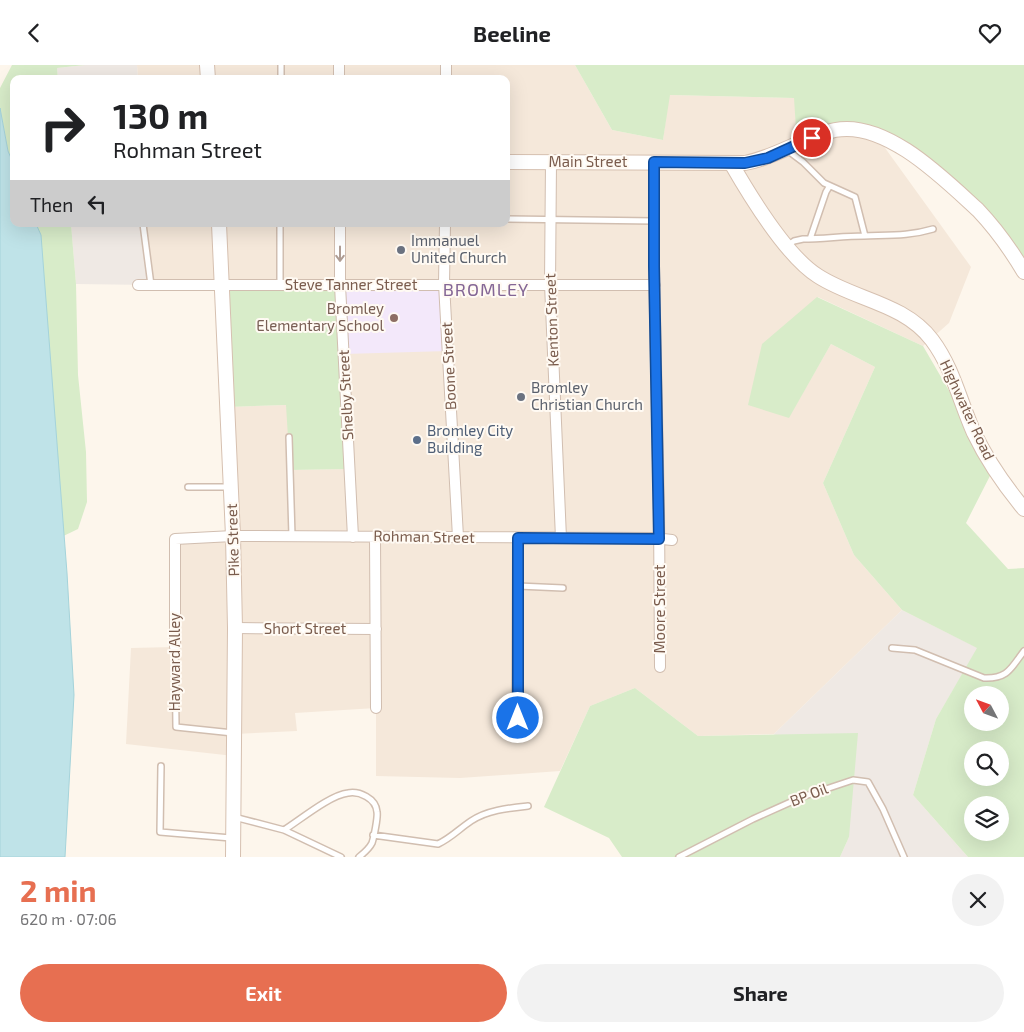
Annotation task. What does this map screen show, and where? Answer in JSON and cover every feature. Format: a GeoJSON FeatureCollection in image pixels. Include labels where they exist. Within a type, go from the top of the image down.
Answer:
{"type":"FeatureCollection","features":[{"type":"Feature","properties":{"kind":"street","name":"Main Street"},"geometry":{"type":"LineString","coordinates":[[510,162],[731,163],[757,161],[836,130],[853,129],[888,139],[909,152],[988,220],[1024,272]]}},
{"type":"Feature","properties":{"kind":"street","name":"Kenton Street"},"geometry":{"type":"LineString","coordinates":[[551,162],[550,284],[561,538]]}},
{"type":"Feature","properties":{"kind":"street","name":"Moore Street"},"geometry":{"type":"LineString","coordinates":[[654,162],[660,667]]}},
{"type":"Feature","properties":{"kind":"street","name":"Highwater Road"},"geometry":{"type":"LineString","coordinates":[[731,163],[760,209],[802,264],[817,276],[837,287],[891,307],[907,316],[932,340],[947,364],[974,433],[994,468],[1024,509]]}},
{"type":"Feature","properties":{"kind":"street","name":"Pike Street"},"geometry":{"type":"LineString","coordinates":[[219,227],[234,536],[235,734],[233,857]]}},
{"type":"Feature","properties":{"kind":"street","name":"Shelby Street"},"geometry":{"type":"LineString","coordinates":[[340,227],[340,285],[353,537]]}},
{"type":"Feature","properties":{"kind":"street","name":"Boone Street"},"geometry":{"type":"LineString","coordinates":[[445,227],[444,284],[458,537]]}},
{"type":"Feature","properties":{"kind":"street","name":"Steve Tanner Street"},"geometry":{"type":"LineString","coordinates":[[138,285],[655,285]]}},
{"type":"Feature","properties":{"kind":"street","name":"Rohman Street"},"geometry":{"type":"LineString","coordinates":[[175,539],[234,536],[672,540]]}},
{"type":"Feature","properties":{"kind":"street"},"geometry":{"type":"LineString","coordinates":[[375,537],[376,708]]}},
{"type":"Feature","properties":{"kind":"street"},"geometry":{"type":"LineString","coordinates":[[518,538],[518,718]]}},
{"type":"Feature","properties":{"kind":"street","name":"Hayward Alley"},"geometry":{"type":"LineString","coordinates":[[175,539],[175,647]]}},
{"type":"Feature","properties":{"kind":"street","name":"Short Street"},"geometry":{"type":"LineString","coordinates":[[235,629],[376,629]]}},
{"type":"Feature","properties":{"kind":"lane"},"geometry":{"type":"LineString","coordinates":[[787,150],[803,162],[829,187],[847,192],[855,197],[866,236]]}},
{"type":"Feature","properties":{"kind":"lane"},"geometry":{"type":"LineString","coordinates":[[810,239],[829,187]]}},
{"type":"Feature","properties":{"kind":"lane"},"geometry":{"type":"LineString","coordinates":[[510,219],[654,221]]}},
{"type":"Feature","properties":{"kind":"lane"},"geometry":{"type":"LineString","coordinates":[[143,227],[151,285]]}},
{"type":"Feature","properties":{"kind":"lane"},"geometry":{"type":"LineString","coordinates":[[280,227],[280,285]]}},
{"type":"Feature","properties":{"kind":"lane"},"geometry":{"type":"LineString","coordinates":[[787,246],[794,241],[810,239],[916,234],[933,229]]}},
{"type":"Feature","properties":{"kind":"lane"},"geometry":{"type":"LineString","coordinates":[[289,437],[292,537]]}},
{"type":"Feature","properties":{"kind":"lane"},"geometry":{"type":"LineString","coordinates":[[188,487],[231,487]]}},
{"type":"Feature","properties":{"kind":"lane"},"geometry":{"type":"LineString","coordinates":[[518,586],[563,588]]}},
{"type":"Feature","properties":{"kind":"lane","name":"Hayward Alley"},"geometry":{"type":"LineString","coordinates":[[175,647],[176,727],[235,734]]}},
{"type":"Feature","properties":{"kind":"lane"},"geometry":{"type":"LineString","coordinates":[[892,648],[915,650],[984,678],[1002,676],[1011,670],[1024,651]]}},
{"type":"Feature","properties":{"kind":"lane"},"geometry":{"type":"LineString","coordinates":[[161,766],[160,832],[233,838]]}},
{"type":"Feature","properties":{"kind":"lane","name":"BP Oil"},"geometry":{"type":"LineString","coordinates":[[679,857],[753,819],[802,797],[853,780],[868,782],[883,809],[904,857]]}},
{"type":"Feature","properties":{"kind":"lane"},"geometry":{"type":"LineString","coordinates":[[284,830],[332,798],[345,793],[358,792],[372,801],[378,811],[372,843],[359,857]]}},
{"type":"Feature","properties":{"kind":"lane"},"geometry":{"type":"LineString","coordinates":[[373,835],[438,843],[448,840],[472,820],[501,809],[528,805]]}},
{"type":"Feature","properties":{"kind":"lane"},"geometry":{"type":"LineString","coordinates":[[233,817],[284,830],[341,857]]}},
{"type":"Feature","properties":{"kind":"shaded area"},"geometry":{"type":"Polygon","coordinates":[[[85,65],[137,65],[138,75],[58,75],[57,68],[85,65]]]}},
{"type":"Feature","properties":{"kind":"shaded area"},"geometry":{"type":"Polygon","coordinates":[[[137,65],[575,65],[612,130],[663,140],[669,95],[794,98],[812,138],[875,134],[971,267],[949,323],[923,346],[818,297],[789,417],[831,344],[875,367],[823,483],[854,555],[902,610],[774,734],[698,736],[635,688],[590,706],[560,771],[460,778],[376,776],[376,708],[295,713],[297,731],[235,734],[234,756],[126,744],[131,648],[174,647],[175,539],[233,536],[228,407],[287,405],[290,470],[349,469],[340,285],[151,285],[143,227],[510,227],[510,75],[138,75],[137,65]]]}},
{"type":"Feature","properties":{"kind":"shaded area"},"geometry":{"type":"Polygon","coordinates":[[[71,227],[143,227],[151,285],[76,284],[71,227]]]}},
{"type":"Feature","properties":{"kind":"shaded area","name":"Bromley Elementary School"},"geometry":{"type":"Polygon","coordinates":[[[444,284],[448,351],[344,354],[340,285],[444,284]]]}},
{"type":"Feature","properties":{"kind":"shaded area"},"geometry":{"type":"Polygon","coordinates":[[[902,610],[978,648],[936,719],[913,795],[968,857],[840,857],[849,837],[774,734],[902,610]]]}},
{"type":"Feature","properties":{"kind":"green space"},"geometry":{"type":"Polygon","coordinates":[[[12,65],[85,65],[57,68],[58,75],[10,75],[10,166],[0,108],[0,88],[12,65]]]}},
{"type":"Feature","properties":{"kind":"green space"},"geometry":{"type":"Polygon","coordinates":[[[575,65],[1024,65],[1024,272],[988,220],[875,134],[836,130],[797,145],[794,98],[670,95],[663,140],[612,130],[575,65]]]}},
{"type":"Feature","properties":{"kind":"green space"},"geometry":{"type":"Polygon","coordinates":[[[18,227],[71,227],[76,284],[78,375],[86,452],[87,502],[78,529],[53,541],[18,227]]]}},
{"type":"Feature","properties":{"kind":"green space"},"geometry":{"type":"Polygon","coordinates":[[[222,284],[340,285],[350,469],[290,470],[286,405],[228,407],[222,284]]]}},
{"type":"Feature","properties":{"kind":"green space"},"geometry":{"type":"Polygon","coordinates":[[[817,297],[923,346],[994,468],[966,523],[1008,569],[1024,568],[1024,857],[968,857],[913,795],[936,719],[977,648],[902,610],[854,555],[823,483],[875,367],[831,344],[789,418],[748,405],[762,344],[817,297]]]}},
{"type":"Feature","properties":{"kind":"green space"},"geometry":{"type":"Polygon","coordinates":[[[635,688],[698,736],[858,733],[849,837],[840,857],[622,857],[609,838],[544,807],[590,706],[635,688]]]}},
{"type":"Feature","properties":{"kind":"water"},"geometry":{"type":"Polygon","coordinates":[[[0,108],[10,156],[10,227],[37,227],[41,235],[67,573],[74,695],[65,857],[0,857],[0,108]]]}},
{"type":"Feature","properties":{"kind":"place","name":"Immanuel United Church"},"geometry":{"type":"Point","coordinates":[401,250]}},
{"type":"Feature","properties":{"kind":"place","name":"Bromley Elementary School"},"geometry":{"type":"Point","coordinates":[394,318]}},
{"type":"Feature","properties":{"kind":"place","name":"Bromley Christian Church"},"geometry":{"type":"Point","coordinates":[521,397]}},
{"type":"Feature","properties":{"kind":"place","name":"Bromley City Building"},"geometry":{"type":"Point","coordinates":[417,440]}},
{"type":"Feature","properties":{"kind":"district","name":"BROMLEY"},"geometry":{"type":"Point","coordinates":[486,290]}},
{"type":"Feature","properties":{"kind":"route"},"geometry":{"type":"LineString","coordinates":[[518,718],[518,538],[659,539],[654,162],[745,163],[768,158],[812,138]]}}]}
